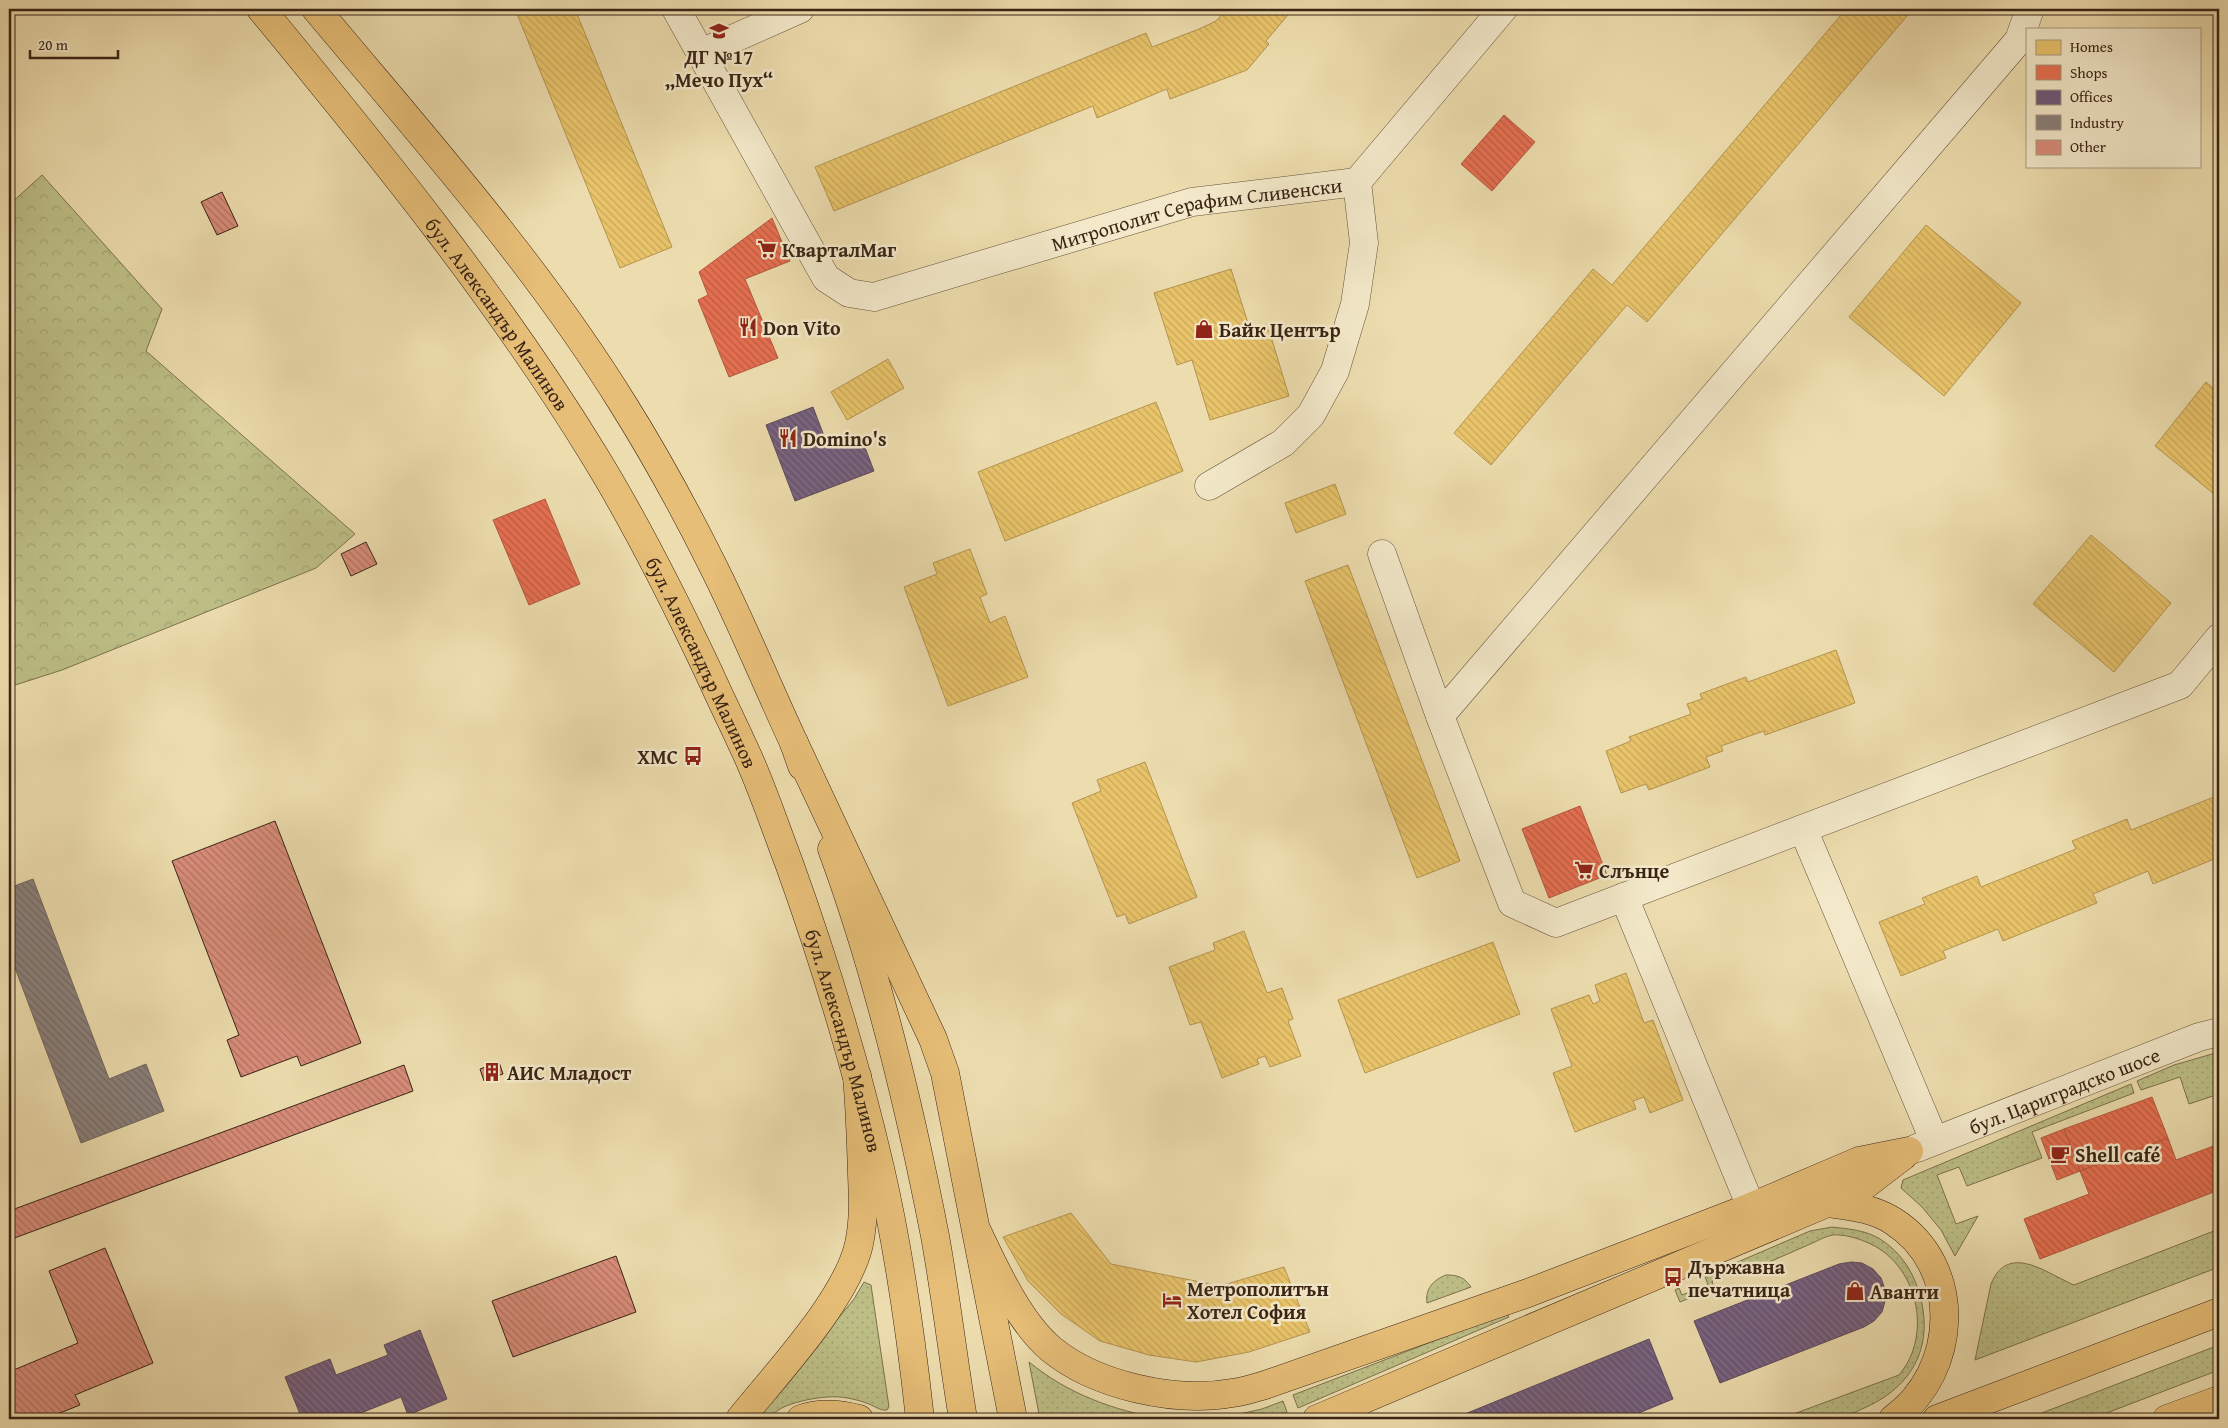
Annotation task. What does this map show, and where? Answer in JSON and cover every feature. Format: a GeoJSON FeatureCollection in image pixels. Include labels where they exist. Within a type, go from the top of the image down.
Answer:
{"type":"FeatureCollection","features":[{"type":"Feature","properties":{"kind":"main road","name":"бул. Александър Малинов"},"geometry":{"type":"LineString","coordinates":[[261,9],[340,105],[454,251],[534,364],[594,456],[678,606],[752,768],[808,915],[857,1076],[880,1170],[895,1246],[920,1419]]}},
{"type":"Feature","properties":{"kind":"main road","name":"бул. Александър Малинов"},"geometry":{"type":"LineString","coordinates":[[316,9],[494,224],[557,307],[622,402],[712,563],[794,744],[846,886],[886,1023],[935,1237],[963,1419]]}},
{"type":"Feature","properties":{"kind":"main road"},"geometry":{"type":"LineString","coordinates":[[794,744],[933,1039],[945,1073],[1013,1419]]}},
{"type":"Feature","properties":{"kind":"main road"},"geometry":{"type":"LineString","coordinates":[[740,1419],[825,1311],[853,1264],[859,1245],[863,1206],[861,1120],[857,1076]]}},
{"type":"Feature","properties":{"kind":"main road"},"geometry":{"type":"LineString","coordinates":[[977,1231],[1000,1280],[1035,1332],[1052,1350],[1090,1372],[1131,1387],[1167,1395],[1231,1394],[1265,1385],[1528,1293],[1860,1162],[1909,1151]]}},
{"type":"Feature","properties":{"kind":"main road"},"geometry":{"type":"LineString","coordinates":[[1317,1419],[1827,1203],[1865,1185],[1909,1151]]}},
{"type":"Feature","properties":{"kind":"main road"},"geometry":{"type":"LineString","coordinates":[[1827,1203],[1870,1211],[1891,1220],[1908,1232],[1923,1247],[1934,1267],[1940,1285],[1944,1306],[1944,1332],[1939,1358],[1929,1378],[1893,1419]]}},
{"type":"Feature","properties":{"kind":"main road"},"geometry":{"type":"LineString","coordinates":[[1937,1419],[2219,1312]]}},
{"type":"Feature","properties":{"kind":"main road"},"geometry":{"type":"LineString","coordinates":[[2167,1419],[2218,1400]]}},
{"type":"Feature","properties":{"kind":"main road"},"geometry":{"type":"LineString","coordinates":[[801,1419],[827,1414],[846,1415],[859,1419]]}},
{"type":"Feature","properties":{"kind":"street"},"geometry":{"type":"LineString","coordinates":[[676,9],[700,53],[800,9]]}},
{"type":"Feature","properties":{"kind":"street","name":"Митрополит Серафим Сливенски"},"geometry":{"type":"LineString","coordinates":[[700,53],[826,278],[849,292],[874,297],[1192,202],[1357,182],[1504,9]]}},
{"type":"Feature","properties":{"kind":"street"},"geometry":{"type":"LineString","coordinates":[[1440,716],[2019,40],[2030,9]]}},
{"type":"Feature","properties":{"kind":"street"},"geometry":{"type":"LineString","coordinates":[[1209,486],[1283,443],[1312,415],[1335,371],[1355,304],[1364,243],[1357,182]]}},
{"type":"Feature","properties":{"kind":"street"},"geometry":{"type":"LineString","coordinates":[[1382,554],[1440,716],[1512,903],[1556,923],[2180,685],[2219,638]]}},
{"type":"Feature","properties":{"kind":"street"},"geometry":{"type":"LineString","coordinates":[[1803,829],[1934,1140]]}},
{"type":"Feature","properties":{"kind":"street"},"geometry":{"type":"LineString","coordinates":[[1624,897],[1751,1206]]}},
{"type":"Feature","properties":{"kind":"street","name":"бул. Цариградско шосе"},"geometry":{"type":"LineString","coordinates":[[1909,1151],[2199,1037],[2219,1032]]}},
{"type":"Feature","properties":{"kind":"green space"},"geometry":{"type":"Polygon","coordinates":[[[42,175],[162,309],[146,351],[355,534],[316,568],[62,670],[9,687],[9,205],[42,175]]]}},
{"type":"Feature","properties":{"kind":"green space"},"geometry":{"type":"Polygon","coordinates":[[[2219,1052],[2219,1094],[2189,1104],[2180,1077],[2141,1090],[2137,1081],[2174,1065],[2219,1052]]]}},
{"type":"Feature","properties":{"kind":"green space"},"geometry":{"type":"Polygon","coordinates":[[[2131,1084],[2134,1093],[2032,1132],[2042,1158],[1967,1186],[1959,1167],[1937,1175],[1956,1224],[1978,1216],[1955,1256],[1941,1230],[1922,1207],[1901,1188],[1903,1180],[2131,1084]]]}},
{"type":"Feature","properties":{"kind":"green space"},"geometry":{"type":"Polygon","coordinates":[[[1832,1227],[1857,1230],[1874,1236],[1893,1249],[1904,1261],[1915,1281],[1923,1309],[1924,1328],[1922,1345],[1916,1361],[1907,1376],[1895,1389],[1880,1400],[1838,1419],[1816,1421],[1780,1419],[1899,1375],[1910,1358],[1916,1340],[1917,1320],[1915,1301],[1908,1282],[1898,1265],[1883,1252],[1866,1242],[1841,1235],[1833,1235],[1742,1274],[1739,1268],[1712,1281],[1714,1288],[1680,1302],[1675,1290],[1679,1288],[1682,1295],[1708,1285],[1705,1276],[1810,1231],[1832,1227]]]}},
{"type":"Feature","properties":{"kind":"green space"},"geometry":{"type":"Polygon","coordinates":[[[2219,1229],[2219,1267],[1975,1360],[1991,1284],[1998,1271],[2007,1265],[2017,1263],[2028,1264],[2074,1285],[2219,1229]]]}},
{"type":"Feature","properties":{"kind":"green space"},"geometry":{"type":"Polygon","coordinates":[[[1446,1275],[1460,1277],[1471,1287],[1427,1303],[1427,1293],[1431,1286],[1446,1275]]]}},
{"type":"Feature","properties":{"kind":"green space"},"geometry":{"type":"Polygon","coordinates":[[[864,1282],[871,1285],[889,1407],[887,1410],[854,1399],[828,1397],[786,1406],[769,1416],[755,1419],[854,1299],[864,1282]]]}},
{"type":"Feature","properties":{"kind":"green space"},"geometry":{"type":"Polygon","coordinates":[[[1507,1313],[1509,1317],[1298,1408],[1293,1395],[1507,1313]]]}},
{"type":"Feature","properties":{"kind":"green space"},"geometry":{"type":"Polygon","coordinates":[[[2219,1345],[2219,1370],[2091,1419],[2026,1419],[2219,1345]]]}},
{"type":"Feature","properties":{"kind":"green space"},"geometry":{"type":"Polygon","coordinates":[[[1029,1362],[1060,1383],[1093,1400],[1146,1416],[1164,1419],[1040,1419],[1029,1362]]]}},
{"type":"Feature","properties":{"kind":"green space"},"geometry":{"type":"Polygon","coordinates":[[[1283,1401],[1287,1412],[1269,1419],[1217,1419],[1262,1409],[1283,1401]]]}},
{"type":"Feature","properties":{"kind":"building: Homes"},"geometry":{"type":"Polygon","coordinates":[[[515,9],[575,9],[672,247],[620,268],[515,9]]]}},
{"type":"Feature","properties":{"kind":"building: Homes"},"geometry":{"type":"Polygon","coordinates":[[[1220,9],[1293,9],[1266,41],[1269,44],[1247,70],[1170,99],[1167,89],[1097,118],[1093,106],[834,211],[815,167],[1146,33],[1152,47],[1199,29],[1216,21],[1224,12],[1220,9]]]}},
{"type":"Feature","properties":{"kind":"building: Homes"},"geometry":{"type":"Polygon","coordinates":[[[1846,9],[1913,9],[1647,322],[1627,305],[1491,465],[1454,433],[1593,269],[1612,285],[1846,9]]]}},
{"type":"Feature","properties":{"kind":"building: Homes"},"geometry":{"type":"Polygon","coordinates":[[[1926,225],[2021,303],[1944,396],[1849,317],[1926,225]]]}},
{"type":"Feature","properties":{"kind":"building: Homes"},"geometry":{"type":"Polygon","coordinates":[[[1231,269],[1252,336],[1269,330],[1289,396],[1210,420],[1192,360],[1177,365],[1154,293],[1231,269]]]}},
{"type":"Feature","properties":{"kind":"building: Homes"},"geometry":{"type":"Polygon","coordinates":[[[888,359],[904,388],[847,420],[831,392],[888,359]]]}},
{"type":"Feature","properties":{"kind":"building: Homes"},"geometry":{"type":"Polygon","coordinates":[[[2206,382],[2219,393],[2219,498],[2155,446],[2206,382]]]}},
{"type":"Feature","properties":{"kind":"building: Homes"},"geometry":{"type":"Polygon","coordinates":[[[1156,402],[1183,471],[1005,541],[978,472],[1156,402]]]}},
{"type":"Feature","properties":{"kind":"building: Homes"},"geometry":{"type":"Polygon","coordinates":[[[1335,484],[1346,514],[1296,533],[1285,503],[1335,484]]]}},
{"type":"Feature","properties":{"kind":"building: Homes"},"geometry":{"type":"Polygon","coordinates":[[[2091,535],[2171,603],[2114,672],[2033,604],[2091,535]]]}},
{"type":"Feature","properties":{"kind":"building: Homes"},"geometry":{"type":"Polygon","coordinates":[[[970,549],[987,594],[980,597],[990,623],[1005,616],[1028,677],[948,706],[904,587],[937,574],[933,563],[970,549]]]}},
{"type":"Feature","properties":{"kind":"building: Homes"},"geometry":{"type":"Polygon","coordinates":[[[1348,565],[1460,861],[1417,878],[1305,581],[1348,565]]]}},
{"type":"Feature","properties":{"kind":"building: Homes"},"geometry":{"type":"Polygon","coordinates":[[[1836,650],[1855,703],[1765,735],[1764,731],[1721,746],[1723,751],[1706,757],[1710,767],[1649,790],[1646,784],[1621,793],[1606,751],[1631,741],[1629,737],[1691,714],[1687,704],[1702,699],[1700,694],[1746,677],[1748,682],[1836,650]]]}},
{"type":"Feature","properties":{"kind":"building: Homes"},"geometry":{"type":"Polygon","coordinates":[[[1145,762],[1197,897],[1129,924],[1125,914],[1117,917],[1072,803],[1101,791],[1097,780],[1145,762]]]}},
{"type":"Feature","properties":{"kind":"building: Homes"},"geometry":{"type":"Polygon","coordinates":[[[2219,795],[2219,857],[2153,884],[2148,871],[2093,894],[2097,903],[2003,941],[1998,929],[1943,951],[1946,958],[1901,976],[1879,922],[1925,904],[1922,898],[1977,876],[1981,887],[2076,849],[2072,841],[2127,819],[2131,830],[2219,795]]]}},
{"type":"Feature","properties":{"kind":"building: Homes"},"geometry":{"type":"Polygon","coordinates":[[[1244,931],[1267,993],[1282,988],[1293,1019],[1288,1021],[1301,1056],[1270,1067],[1265,1056],[1257,1059],[1259,1064],[1222,1078],[1201,1022],[1190,1025],[1169,967],[1215,950],[1213,943],[1244,931]]]}},
{"type":"Feature","properties":{"kind":"building: Homes"},"geometry":{"type":"Polygon","coordinates":[[[1493,942],[1520,1014],[1365,1073],[1338,1000],[1493,942]]]}},
{"type":"Feature","properties":{"kind":"building: Homes"},"geometry":{"type":"Polygon","coordinates":[[[1626,973],[1644,1023],[1653,1020],[1683,1100],[1650,1113],[1644,1097],[1633,1101],[1636,1109],[1575,1132],[1553,1073],[1572,1066],[1551,1009],[1589,995],[1593,1004],[1600,1001],[1595,985],[1626,973]]]}},
{"type":"Feature","properties":{"kind":"building: Homes","name":"Метрополитън Хотел София"},"geometry":{"type":"Polygon","coordinates":[[[1071,1213],[1111,1264],[1220,1286],[1284,1267],[1310,1332],[1249,1352],[1196,1362],[1149,1355],[1100,1341],[1061,1314],[1028,1281],[1003,1237],[1071,1213]]]}},
{"type":"Feature","properties":{"kind":"building: Shops"},"geometry":{"type":"Polygon","coordinates":[[[1504,115],[1535,142],[1492,191],[1461,164],[1504,115]]]}},
{"type":"Feature","properties":{"kind":"building: Shops"},"geometry":{"type":"Polygon","coordinates":[[[772,218],[790,261],[745,279],[778,358],[729,377],[698,300],[708,295],[699,272],[772,218]]]}},
{"type":"Feature","properties":{"kind":"building: Shops"},"geometry":{"type":"Polygon","coordinates":[[[545,499],[580,584],[529,605],[493,520],[545,499]]]}},
{"type":"Feature","properties":{"kind":"building: Shops"},"geometry":{"type":"Polygon","coordinates":[[[1580,806],[1607,875],[1549,898],[1522,829],[1580,806]]]}},
{"type":"Feature","properties":{"kind":"building: Shops"},"geometry":{"type":"Polygon","coordinates":[[[2152,1097],[2168,1138],[2080,1171],[2064,1129],[2152,1097]]]}},
{"type":"Feature","properties":{"kind":"building: Shops","name":"Shell café"},"geometry":{"type":"Polygon","coordinates":[[[2064,1129],[2080,1171],[2057,1180],[2041,1138],[2064,1129]]]}},
{"type":"Feature","properties":{"kind":"building: Shops"},"geometry":{"type":"Polygon","coordinates":[[[2168,1138],[2176,1160],[2219,1144],[2219,1190],[2040,1259],[2024,1219],[2089,1194],[2080,1171],[2168,1138]]]}},
{"type":"Feature","properties":{"kind":"building: Offices"},"geometry":{"type":"Polygon","coordinates":[[[813,407],[829,449],[861,437],[874,471],[795,501],[766,425],[813,407]]]}},
{"type":"Feature","properties":{"kind":"building: Offices"},"geometry":{"type":"Polygon","coordinates":[[[1862,1263],[1873,1269],[1881,1278],[1885,1289],[1885,1301],[1882,1312],[1874,1321],[1864,1327],[1720,1383],[1694,1321],[1839,1264],[1862,1263]]]}},
{"type":"Feature","properties":{"kind":"building: Offices"},"geometry":{"type":"Polygon","coordinates":[[[420,1330],[447,1399],[408,1415],[401,1397],[346,1419],[302,1419],[285,1377],[330,1359],[336,1375],[388,1355],[384,1345],[420,1330]]]}},
{"type":"Feature","properties":{"kind":"building: Offices"},"geometry":{"type":"Polygon","coordinates":[[[1649,1339],[1673,1399],[1624,1419],[1462,1419],[1460,1416],[1649,1339]]]}},
{"type":"Feature","properties":{"kind":"building: Industry"},"geometry":{"type":"Polygon","coordinates":[[[33,879],[109,1079],[146,1064],[164,1111],[81,1143],[9,952],[9,888],[33,879]]]}},
{"type":"Feature","properties":{"kind":"building: Other"},"geometry":{"type":"Polygon","coordinates":[[[222,192],[238,226],[217,235],[201,202],[222,192]]]}},
{"type":"Feature","properties":{"kind":"building: Other"},"geometry":{"type":"Polygon","coordinates":[[[366,542],[377,564],[351,576],[341,554],[366,542]]]}},
{"type":"Feature","properties":{"kind":"building: Other"},"geometry":{"type":"Polygon","coordinates":[[[275,821],[361,1043],[301,1066],[297,1056],[241,1077],[227,1040],[239,1035],[172,861],[275,821]]]}},
{"type":"Feature","properties":{"kind":"building: Other","name":"АИС Младост"},"geometry":{"type":"Polygon","coordinates":[[[499,1062],[503,1074],[484,1081],[480,1069],[499,1062]]]}},
{"type":"Feature","properties":{"kind":"building: Other"},"geometry":{"type":"Polygon","coordinates":[[[404,1065],[413,1091],[9,1240],[9,1211],[404,1065]]]}},
{"type":"Feature","properties":{"kind":"building: Other"},"geometry":{"type":"Polygon","coordinates":[[[105,1248],[153,1363],[75,1395],[80,1405],[45,1419],[9,1419],[9,1372],[78,1343],[49,1271],[105,1248]]]}},
{"type":"Feature","properties":{"kind":"building: Other"},"geometry":{"type":"Polygon","coordinates":[[[616,1256],[636,1312],[513,1357],[492,1301],[616,1256]]]}},
{"type":"Feature","properties":{"kind":"place","name":"ДГ №17 „Мечо Пух“"},"geometry":{"type":"Point","coordinates":[719,31]}},
{"type":"Feature","properties":{"kind":"place","name":"КварталМаг"},"geometry":{"type":"Point","coordinates":[767,249]}},
{"type":"Feature","properties":{"kind":"place","name":"Don Vito"},"geometry":{"type":"Point","coordinates":[748,327]}},
{"type":"Feature","properties":{"kind":"place","name":"Байк Център"},"geometry":{"type":"Point","coordinates":[1204,329]}},
{"type":"Feature","properties":{"kind":"place","name":"Domino's"},"geometry":{"type":"Point","coordinates":[788,438]}},
{"type":"Feature","properties":{"kind":"place","name":"ХМС"},"geometry":{"type":"Point","coordinates":[693,756]}},
{"type":"Feature","properties":{"kind":"place","name":"Слънце"},"geometry":{"type":"Point","coordinates":[1584,870]}},
{"type":"Feature","properties":{"kind":"place","name":"АИС Младост"},"geometry":{"type":"Point","coordinates":[492,1072]}},
{"type":"Feature","properties":{"kind":"place","name":"Shell café"},"geometry":{"type":"Point","coordinates":[2060,1154]}},
{"type":"Feature","properties":{"kind":"place","name":"Държавна печатница"},"geometry":{"type":"Point","coordinates":[1673,1277]}},
{"type":"Feature","properties":{"kind":"place","name":"Аванти"},"geometry":{"type":"Point","coordinates":[1855,1291]}},
{"type":"Feature","properties":{"kind":"place","name":"Метрополитън Хотел София"},"geometry":{"type":"Point","coordinates":[1172,1300]}}]}
